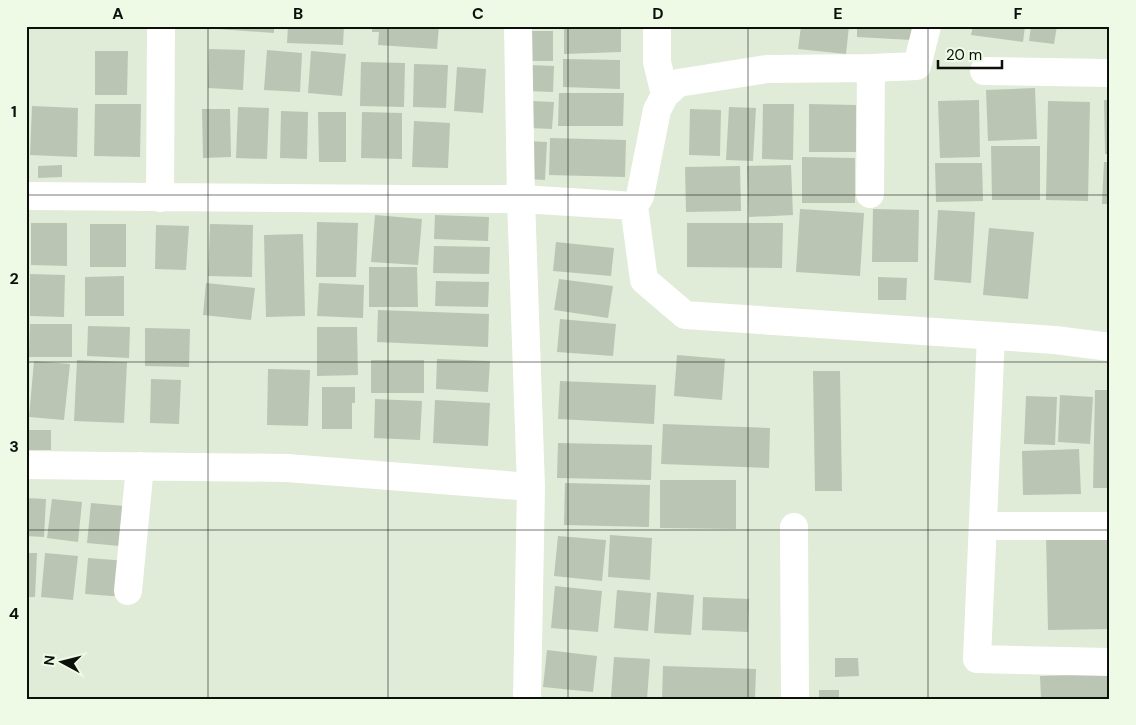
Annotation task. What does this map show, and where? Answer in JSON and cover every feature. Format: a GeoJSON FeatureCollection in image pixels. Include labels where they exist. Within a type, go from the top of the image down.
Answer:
{"type":"FeatureCollection","features":[{"type":"Feature","properties":{"kind":"street"},"geometry":{"type":"LineString","coordinates":[[160,198],[161,26]]}},
{"type":"Feature","properties":{"kind":"street"},"geometry":{"type":"LineString","coordinates":[[518,26],[521,199],[531,487],[527,699]]}},
{"type":"Feature","properties":{"kind":"street"},"geometry":{"type":"LineString","coordinates":[[657,26],[657,62],[665,95]]}},
{"type":"Feature","properties":{"kind":"street"},"geometry":{"type":"LineString","coordinates":[[927,26],[917,66],[767,69],[678,83],[665,95],[658,110],[640,196],[634,206],[644,280],[685,315],[1055,340],[1110,347]]}},
{"type":"Feature","properties":{"kind":"street"},"geometry":{"type":"LineString","coordinates":[[870,194],[871,68]]}},
{"type":"Feature","properties":{"kind":"street"},"geometry":{"type":"LineString","coordinates":[[984,71],[1110,73]]}},
{"type":"Feature","properties":{"kind":"street"},"geometry":{"type":"LineString","coordinates":[[26,196],[521,199],[634,206]]}},
{"type":"Feature","properties":{"kind":"street"},"geometry":{"type":"LineString","coordinates":[[991,336],[977,659],[1110,662]]}},
{"type":"Feature","properties":{"kind":"street"},"geometry":{"type":"LineString","coordinates":[[26,465],[287,468],[531,487]]}},
{"type":"Feature","properties":{"kind":"street"},"geometry":{"type":"LineString","coordinates":[[128,591],[140,466]]}},
{"type":"Feature","properties":{"kind":"street"},"geometry":{"type":"LineString","coordinates":[[983,526],[1110,526]]}},
{"type":"Feature","properties":{"kind":"street"},"geometry":{"type":"LineString","coordinates":[[794,527],[795,699]]}},
{"type":"Feature","properties":{"kind":"building"},"geometry":{"type":"Polygon","coordinates":[[[217,26],[274,26],[274,33],[217,29],[217,26]]]}},
{"type":"Feature","properties":{"kind":"building"},"geometry":{"type":"Polygon","coordinates":[[[288,26],[344,26],[343,45],[287,43],[288,26]]]}},
{"type":"Feature","properties":{"kind":"building"},"geometry":{"type":"Polygon","coordinates":[[[372,26],[439,26],[437,49],[378,45],[379,32],[372,32],[372,26]]]}},
{"type":"Feature","properties":{"kind":"building"},"geometry":{"type":"Polygon","coordinates":[[[564,26],[621,26],[621,52],[564,54],[564,26]]]}},
{"type":"Feature","properties":{"kind":"building"},"geometry":{"type":"Polygon","coordinates":[[[801,26],[849,26],[846,54],[798,49],[801,26]]]}},
{"type":"Feature","properties":{"kind":"building"},"geometry":{"type":"Polygon","coordinates":[[[857,26],[913,26],[912,40],[857,37],[857,26]]]}},
{"type":"Feature","properties":{"kind":"building"},"geometry":{"type":"Polygon","coordinates":[[[973,26],[1025,26],[1023,42],[971,35],[973,26]]]}},
{"type":"Feature","properties":{"kind":"building"},"geometry":{"type":"Polygon","coordinates":[[[1031,26],[1057,26],[1054,44],[1029,41],[1031,26]]]}},
{"type":"Feature","properties":{"kind":"building"},"geometry":{"type":"Polygon","coordinates":[[[528,31],[553,31],[553,61],[528,61],[528,31]]]}},
{"type":"Feature","properties":{"kind":"building"},"geometry":{"type":"Polygon","coordinates":[[[209,49],[245,50],[243,90],[208,88],[209,49]]]}},
{"type":"Feature","properties":{"kind":"building"},"geometry":{"type":"Polygon","coordinates":[[[267,50],[302,53],[300,92],[264,90],[267,50]]]}},
{"type":"Feature","properties":{"kind":"building"},"geometry":{"type":"Polygon","coordinates":[[[95,51],[128,51],[127,95],[95,95],[95,51]]]}},
{"type":"Feature","properties":{"kind":"building"},"geometry":{"type":"Polygon","coordinates":[[[311,51],[346,54],[342,96],[308,93],[311,51]]]}},
{"type":"Feature","properties":{"kind":"building"},"geometry":{"type":"Polygon","coordinates":[[[563,59],[620,60],[620,89],[563,87],[563,59]]]}},
{"type":"Feature","properties":{"kind":"building"},"geometry":{"type":"Polygon","coordinates":[[[361,62],[405,63],[404,107],[360,106],[361,62]]]}},
{"type":"Feature","properties":{"kind":"building"},"geometry":{"type":"Polygon","coordinates":[[[414,64],[448,65],[446,108],[413,107],[414,64]]]}},
{"type":"Feature","properties":{"kind":"building"},"geometry":{"type":"Polygon","coordinates":[[[529,65],[554,66],[553,92],[528,91],[529,65]]]}},
{"type":"Feature","properties":{"kind":"building"},"geometry":{"type":"Polygon","coordinates":[[[457,67],[486,69],[483,113],[454,111],[457,67]]]}},
{"type":"Feature","properties":{"kind":"building"},"geometry":{"type":"Polygon","coordinates":[[[1035,88],[1037,139],[988,141],[986,90],[1035,88]]]}},
{"type":"Feature","properties":{"kind":"building"},"geometry":{"type":"Polygon","coordinates":[[[559,93],[624,93],[623,126],[558,126],[559,93]]]}},
{"type":"Feature","properties":{"kind":"building"},"geometry":{"type":"Polygon","coordinates":[[[979,100],[980,157],[940,158],[938,101],[979,100]]]}},
{"type":"Feature","properties":{"kind":"building"},"geometry":{"type":"Polygon","coordinates":[[[1104,100],[1110,100],[1110,154],[1105,154],[1104,100]]]}},
{"type":"Feature","properties":{"kind":"building"},"geometry":{"type":"Polygon","coordinates":[[[531,101],[554,102],[552,129],[529,128],[531,101]]]}},
{"type":"Feature","properties":{"kind":"building"},"geometry":{"type":"Polygon","coordinates":[[[1048,101],[1090,102],[1088,201],[1046,200],[1048,101]]]}},
{"type":"Feature","properties":{"kind":"building"},"geometry":{"type":"Polygon","coordinates":[[[95,104],[141,104],[140,157],[94,156],[95,104]]]}},
{"type":"Feature","properties":{"kind":"building"},"geometry":{"type":"Polygon","coordinates":[[[763,104],[794,104],[793,160],[762,159],[763,104]]]}},
{"type":"Feature","properties":{"kind":"building"},"geometry":{"type":"Polygon","coordinates":[[[809,104],[856,105],[856,152],[809,152],[809,104]]]}},
{"type":"Feature","properties":{"kind":"building"},"geometry":{"type":"Polygon","coordinates":[[[32,106],[78,108],[77,157],[30,155],[32,106]]]}},
{"type":"Feature","properties":{"kind":"building"},"geometry":{"type":"Polygon","coordinates":[[[238,107],[269,108],[267,159],[236,158],[238,107]]]}},
{"type":"Feature","properties":{"kind":"building"},"geometry":{"type":"Polygon","coordinates":[[[729,107],[756,108],[753,161],[726,160],[729,107]]]}},
{"type":"Feature","properties":{"kind":"building"},"geometry":{"type":"Polygon","coordinates":[[[202,109],[230,109],[231,157],[203,158],[202,109]]]}},
{"type":"Feature","properties":{"kind":"building"},"geometry":{"type":"Polygon","coordinates":[[[690,109],[721,110],[720,156],[689,155],[690,109]]]}},
{"type":"Feature","properties":{"kind":"building"},"geometry":{"type":"Polygon","coordinates":[[[281,111],[308,112],[307,159],[280,158],[281,111]]]}},
{"type":"Feature","properties":{"kind":"building"},"geometry":{"type":"Polygon","coordinates":[[[318,112],[346,112],[346,162],[319,162],[318,112]]]}},
{"type":"Feature","properties":{"kind":"building"},"geometry":{"type":"Polygon","coordinates":[[[362,112],[402,113],[402,159],[361,158],[362,112]]]}},
{"type":"Feature","properties":{"kind":"building"},"geometry":{"type":"Polygon","coordinates":[[[414,121],[450,123],[448,168],[412,167],[414,121]]]}},
{"type":"Feature","properties":{"kind":"building"},"geometry":{"type":"Polygon","coordinates":[[[550,138],[626,140],[625,177],[549,175],[550,138]]]}},
{"type":"Feature","properties":{"kind":"building"},"geometry":{"type":"Polygon","coordinates":[[[527,141],[547,142],[545,180],[526,179],[527,141]]]}},
{"type":"Feature","properties":{"kind":"building"},"geometry":{"type":"Polygon","coordinates":[[[991,146],[1040,146],[1040,200],[992,200],[991,146]]]}},
{"type":"Feature","properties":{"kind":"building"},"geometry":{"type":"Polygon","coordinates":[[[802,157],[855,158],[855,203],[802,203],[802,157]]]}},
{"type":"Feature","properties":{"kind":"building"},"geometry":{"type":"Polygon","coordinates":[[[1104,162],[1110,162],[1110,204],[1102,204],[1104,162]]]}},
{"type":"Feature","properties":{"kind":"building"},"geometry":{"type":"Polygon","coordinates":[[[935,163],[982,163],[983,201],[936,202],[935,163]]]}},
{"type":"Feature","properties":{"kind":"building"},"geometry":{"type":"Polygon","coordinates":[[[62,165],[62,177],[38,178],[38,166],[62,165]]]}},
{"type":"Feature","properties":{"kind":"building"},"geometry":{"type":"Polygon","coordinates":[[[791,165],[793,215],[749,217],[747,166],[791,165]]]}},
{"type":"Feature","properties":{"kind":"building"},"geometry":{"type":"Polygon","coordinates":[[[740,166],[741,211],[686,212],[685,167],[740,166]]]}},
{"type":"Feature","properties":{"kind":"building"},"geometry":{"type":"Polygon","coordinates":[[[800,209],[864,213],[860,276],[796,272],[800,209]]]}},
{"type":"Feature","properties":{"kind":"building"},"geometry":{"type":"Polygon","coordinates":[[[873,209],[919,210],[918,262],[872,262],[873,209]]]}},
{"type":"Feature","properties":{"kind":"building"},"geometry":{"type":"Polygon","coordinates":[[[938,210],[975,212],[971,283],[934,280],[938,210]]]}},
{"type":"Feature","properties":{"kind":"building"},"geometry":{"type":"Polygon","coordinates":[[[375,215],[422,219],[418,265],[371,262],[375,215]]]}},
{"type":"Feature","properties":{"kind":"building"},"geometry":{"type":"Polygon","coordinates":[[[435,215],[489,217],[488,241],[434,239],[435,215]]]}},
{"type":"Feature","properties":{"kind":"building"},"geometry":{"type":"Polygon","coordinates":[[[317,222],[358,223],[356,277],[316,277],[317,222]]]}},
{"type":"Feature","properties":{"kind":"building"},"geometry":{"type":"Polygon","coordinates":[[[31,223],[67,223],[67,266],[31,265],[31,223]]]}},
{"type":"Feature","properties":{"kind":"building"},"geometry":{"type":"Polygon","coordinates":[[[687,223],[783,223],[782,268],[687,267],[687,223]]]}},
{"type":"Feature","properties":{"kind":"building"},"geometry":{"type":"Polygon","coordinates":[[[90,224],[126,224],[126,267],[90,267],[90,224]]]}},
{"type":"Feature","properties":{"kind":"building"},"geometry":{"type":"Polygon","coordinates":[[[210,224],[253,225],[252,277],[208,276],[210,224]]]}},
{"type":"Feature","properties":{"kind":"building"},"geometry":{"type":"Polygon","coordinates":[[[156,225],[189,226],[186,270],[155,269],[156,225]]]}},
{"type":"Feature","properties":{"kind":"building"},"geometry":{"type":"Polygon","coordinates":[[[989,228],[1034,232],[1028,299],[983,295],[989,228]]]}},
{"type":"Feature","properties":{"kind":"building"},"geometry":{"type":"Polygon","coordinates":[[[303,234],[305,316],[266,317],[264,235],[303,234]]]}},
{"type":"Feature","properties":{"kind":"building"},"geometry":{"type":"Polygon","coordinates":[[[556,242],[614,248],[611,276],[553,271],[556,242]]]}},
{"type":"Feature","properties":{"kind":"building"},"geometry":{"type":"Polygon","coordinates":[[[434,246],[490,247],[489,274],[433,273],[434,246]]]}},
{"type":"Feature","properties":{"kind":"building"},"geometry":{"type":"Polygon","coordinates":[[[369,267],[417,267],[418,307],[369,307],[369,267]]]}},
{"type":"Feature","properties":{"kind":"building"},"geometry":{"type":"Polygon","coordinates":[[[30,274],[65,275],[64,317],[30,316],[30,274]]]}},
{"type":"Feature","properties":{"kind":"building"},"geometry":{"type":"Polygon","coordinates":[[[124,276],[124,316],[85,316],[85,277],[124,276]]]}},
{"type":"Feature","properties":{"kind":"building"},"geometry":{"type":"Polygon","coordinates":[[[878,277],[907,278],[906,300],[878,300],[878,277]]]}},
{"type":"Feature","properties":{"kind":"building"},"geometry":{"type":"Polygon","coordinates":[[[559,279],[613,286],[608,318],[554,310],[559,279]]]}},
{"type":"Feature","properties":{"kind":"building"},"geometry":{"type":"Polygon","coordinates":[[[436,281],[489,282],[488,307],[435,306],[436,281]]]}},
{"type":"Feature","properties":{"kind":"building"},"geometry":{"type":"Polygon","coordinates":[[[206,283],[255,288],[251,320],[203,315],[206,283]]]}},
{"type":"Feature","properties":{"kind":"building"},"geometry":{"type":"Polygon","coordinates":[[[319,283],[364,285],[363,318],[317,316],[319,283]]]}},
{"type":"Feature","properties":{"kind":"building"},"geometry":{"type":"Polygon","coordinates":[[[378,310],[489,314],[488,347],[377,342],[378,310]]]}},
{"type":"Feature","properties":{"kind":"building"},"geometry":{"type":"Polygon","coordinates":[[[560,319],[616,324],[613,356],[557,352],[560,319]]]}},
{"type":"Feature","properties":{"kind":"building"},"geometry":{"type":"Polygon","coordinates":[[[30,324],[72,324],[72,357],[29,357],[30,324]]]}},
{"type":"Feature","properties":{"kind":"building"},"geometry":{"type":"Polygon","coordinates":[[[88,326],[130,327],[129,358],[87,356],[88,326]]]}},
{"type":"Feature","properties":{"kind":"building"},"geometry":{"type":"Polygon","coordinates":[[[317,327],[357,327],[358,375],[317,376],[317,327]]]}},
{"type":"Feature","properties":{"kind":"building"},"geometry":{"type":"Polygon","coordinates":[[[145,328],[190,329],[189,367],[145,366],[145,328]]]}},
{"type":"Feature","properties":{"kind":"building"},"geometry":{"type":"Polygon","coordinates":[[[677,355],[725,359],[722,400],[674,396],[677,355]]]}},
{"type":"Feature","properties":{"kind":"building"},"geometry":{"type":"Polygon","coordinates":[[[437,359],[490,361],[488,392],[436,389],[437,359]]]}},
{"type":"Feature","properties":{"kind":"building"},"geometry":{"type":"Polygon","coordinates":[[[77,360],[127,362],[124,423],[74,421],[77,360]]]}},
{"type":"Feature","properties":{"kind":"building"},"geometry":{"type":"Polygon","coordinates":[[[371,360],[424,360],[424,393],[371,393],[371,360]]]}},
{"type":"Feature","properties":{"kind":"building"},"geometry":{"type":"Polygon","coordinates":[[[34,361],[70,364],[64,420],[29,417],[34,361]]]}},
{"type":"Feature","properties":{"kind":"building"},"geometry":{"type":"Polygon","coordinates":[[[268,369],[310,370],[308,426],[267,425],[268,369]]]}},
{"type":"Feature","properties":{"kind":"building"},"geometry":{"type":"Polygon","coordinates":[[[813,371],[840,371],[842,491],[815,491],[813,371]]]}},
{"type":"Feature","properties":{"kind":"building"},"geometry":{"type":"Polygon","coordinates":[[[151,379],[181,380],[179,424],[150,423],[151,379]]]}},
{"type":"Feature","properties":{"kind":"building"},"geometry":{"type":"Polygon","coordinates":[[[560,381],[656,385],[654,424],[558,419],[560,381]]]}},
{"type":"Feature","properties":{"kind":"building"},"geometry":{"type":"Polygon","coordinates":[[[322,387],[355,387],[355,403],[352,403],[352,429],[322,429],[322,387]]]}},
{"type":"Feature","properties":{"kind":"building"},"geometry":{"type":"Polygon","coordinates":[[[1095,390],[1110,390],[1110,488],[1093,488],[1095,390]]]}},
{"type":"Feature","properties":{"kind":"building"},"geometry":{"type":"Polygon","coordinates":[[[1060,395],[1093,397],[1090,444],[1058,442],[1060,395]]]}},
{"type":"Feature","properties":{"kind":"building"},"geometry":{"type":"Polygon","coordinates":[[[1026,396],[1057,397],[1055,445],[1024,444],[1026,396]]]}},
{"type":"Feature","properties":{"kind":"building"},"geometry":{"type":"Polygon","coordinates":[[[375,399],[422,401],[420,440],[374,438],[375,399]]]}},
{"type":"Feature","properties":{"kind":"building"},"geometry":{"type":"Polygon","coordinates":[[[435,400],[490,403],[488,446],[433,443],[435,400]]]}},
{"type":"Feature","properties":{"kind":"building"},"geometry":{"type":"Polygon","coordinates":[[[663,424],[770,428],[769,468],[661,464],[663,424]]]}},
{"type":"Feature","properties":{"kind":"building"},"geometry":{"type":"Polygon","coordinates":[[[26,430],[51,430],[51,450],[26,450],[26,430]]]}},
{"type":"Feature","properties":{"kind":"building"},"geometry":{"type":"Polygon","coordinates":[[[558,443],[652,445],[651,480],[557,478],[558,443]]]}},
{"type":"Feature","properties":{"kind":"building"},"geometry":{"type":"Polygon","coordinates":[[[1079,449],[1081,494],[1023,495],[1022,451],[1079,449]]]}},
{"type":"Feature","properties":{"kind":"building"},"geometry":{"type":"Polygon","coordinates":[[[660,480],[736,480],[736,529],[660,528],[660,480]]]}},
{"type":"Feature","properties":{"kind":"building"},"geometry":{"type":"Polygon","coordinates":[[[565,483],[650,485],[649,527],[564,525],[565,483]]]}},
{"type":"Feature","properties":{"kind":"building"},"geometry":{"type":"Polygon","coordinates":[[[26,498],[46,499],[44,537],[26,536],[26,498]]]}},
{"type":"Feature","properties":{"kind":"building"},"geometry":{"type":"Polygon","coordinates":[[[52,499],[82,502],[78,542],[47,538],[52,499]]]}},
{"type":"Feature","properties":{"kind":"building"},"geometry":{"type":"Polygon","coordinates":[[[91,503],[124,506],[120,546],[87,543],[91,503]]]}},
{"type":"Feature","properties":{"kind":"building"},"geometry":{"type":"Polygon","coordinates":[[[1110,534],[1110,629],[1048,630],[1046,535],[1110,534]]]}},
{"type":"Feature","properties":{"kind":"building"},"geometry":{"type":"Polygon","coordinates":[[[610,535],[652,538],[650,580],[608,577],[610,535]]]}},
{"type":"Feature","properties":{"kind":"building"},"geometry":{"type":"Polygon","coordinates":[[[558,536],[606,540],[602,581],[554,576],[558,536]]]}},
{"type":"Feature","properties":{"kind":"building"},"geometry":{"type":"Polygon","coordinates":[[[26,553],[37,553],[35,597],[26,597],[26,553]]]}},
{"type":"Feature","properties":{"kind":"building"},"geometry":{"type":"Polygon","coordinates":[[[45,553],[78,556],[73,600],[41,597],[45,553]]]}},
{"type":"Feature","properties":{"kind":"building"},"geometry":{"type":"Polygon","coordinates":[[[88,558],[128,561],[125,597],[85,594],[88,558]]]}},
{"type":"Feature","properties":{"kind":"building"},"geometry":{"type":"Polygon","coordinates":[[[555,586],[602,591],[598,632],[551,628],[555,586]]]}},
{"type":"Feature","properties":{"kind":"building"},"geometry":{"type":"Polygon","coordinates":[[[617,590],[651,593],[648,631],[614,628],[617,590]]]}},
{"type":"Feature","properties":{"kind":"building"},"geometry":{"type":"Polygon","coordinates":[[[657,592],[694,595],[691,635],[654,633],[657,592]]]}},
{"type":"Feature","properties":{"kind":"building"},"geometry":{"type":"Polygon","coordinates":[[[703,597],[749,599],[748,632],[702,630],[703,597]]]}},
{"type":"Feature","properties":{"kind":"building"},"geometry":{"type":"Polygon","coordinates":[[[547,650],[597,656],[593,692],[543,687],[547,650]]]}},
{"type":"Feature","properties":{"kind":"building"},"geometry":{"type":"Polygon","coordinates":[[[614,657],[650,659],[647,699],[611,697],[614,657]]]}},
{"type":"Feature","properties":{"kind":"building"},"geometry":{"type":"Polygon","coordinates":[[[835,658],[858,658],[859,676],[835,677],[835,658]]]}},
{"type":"Feature","properties":{"kind":"building"},"geometry":{"type":"Polygon","coordinates":[[[663,666],[756,669],[755,699],[662,699],[663,666]]]}},
{"type":"Feature","properties":{"kind":"building"},"geometry":{"type":"Polygon","coordinates":[[[1110,674],[1110,699],[1041,699],[1040,676],[1110,674]]]}},
{"type":"Feature","properties":{"kind":"building"},"geometry":{"type":"Polygon","coordinates":[[[819,690],[839,690],[839,699],[819,699],[819,690]]]}}]}
